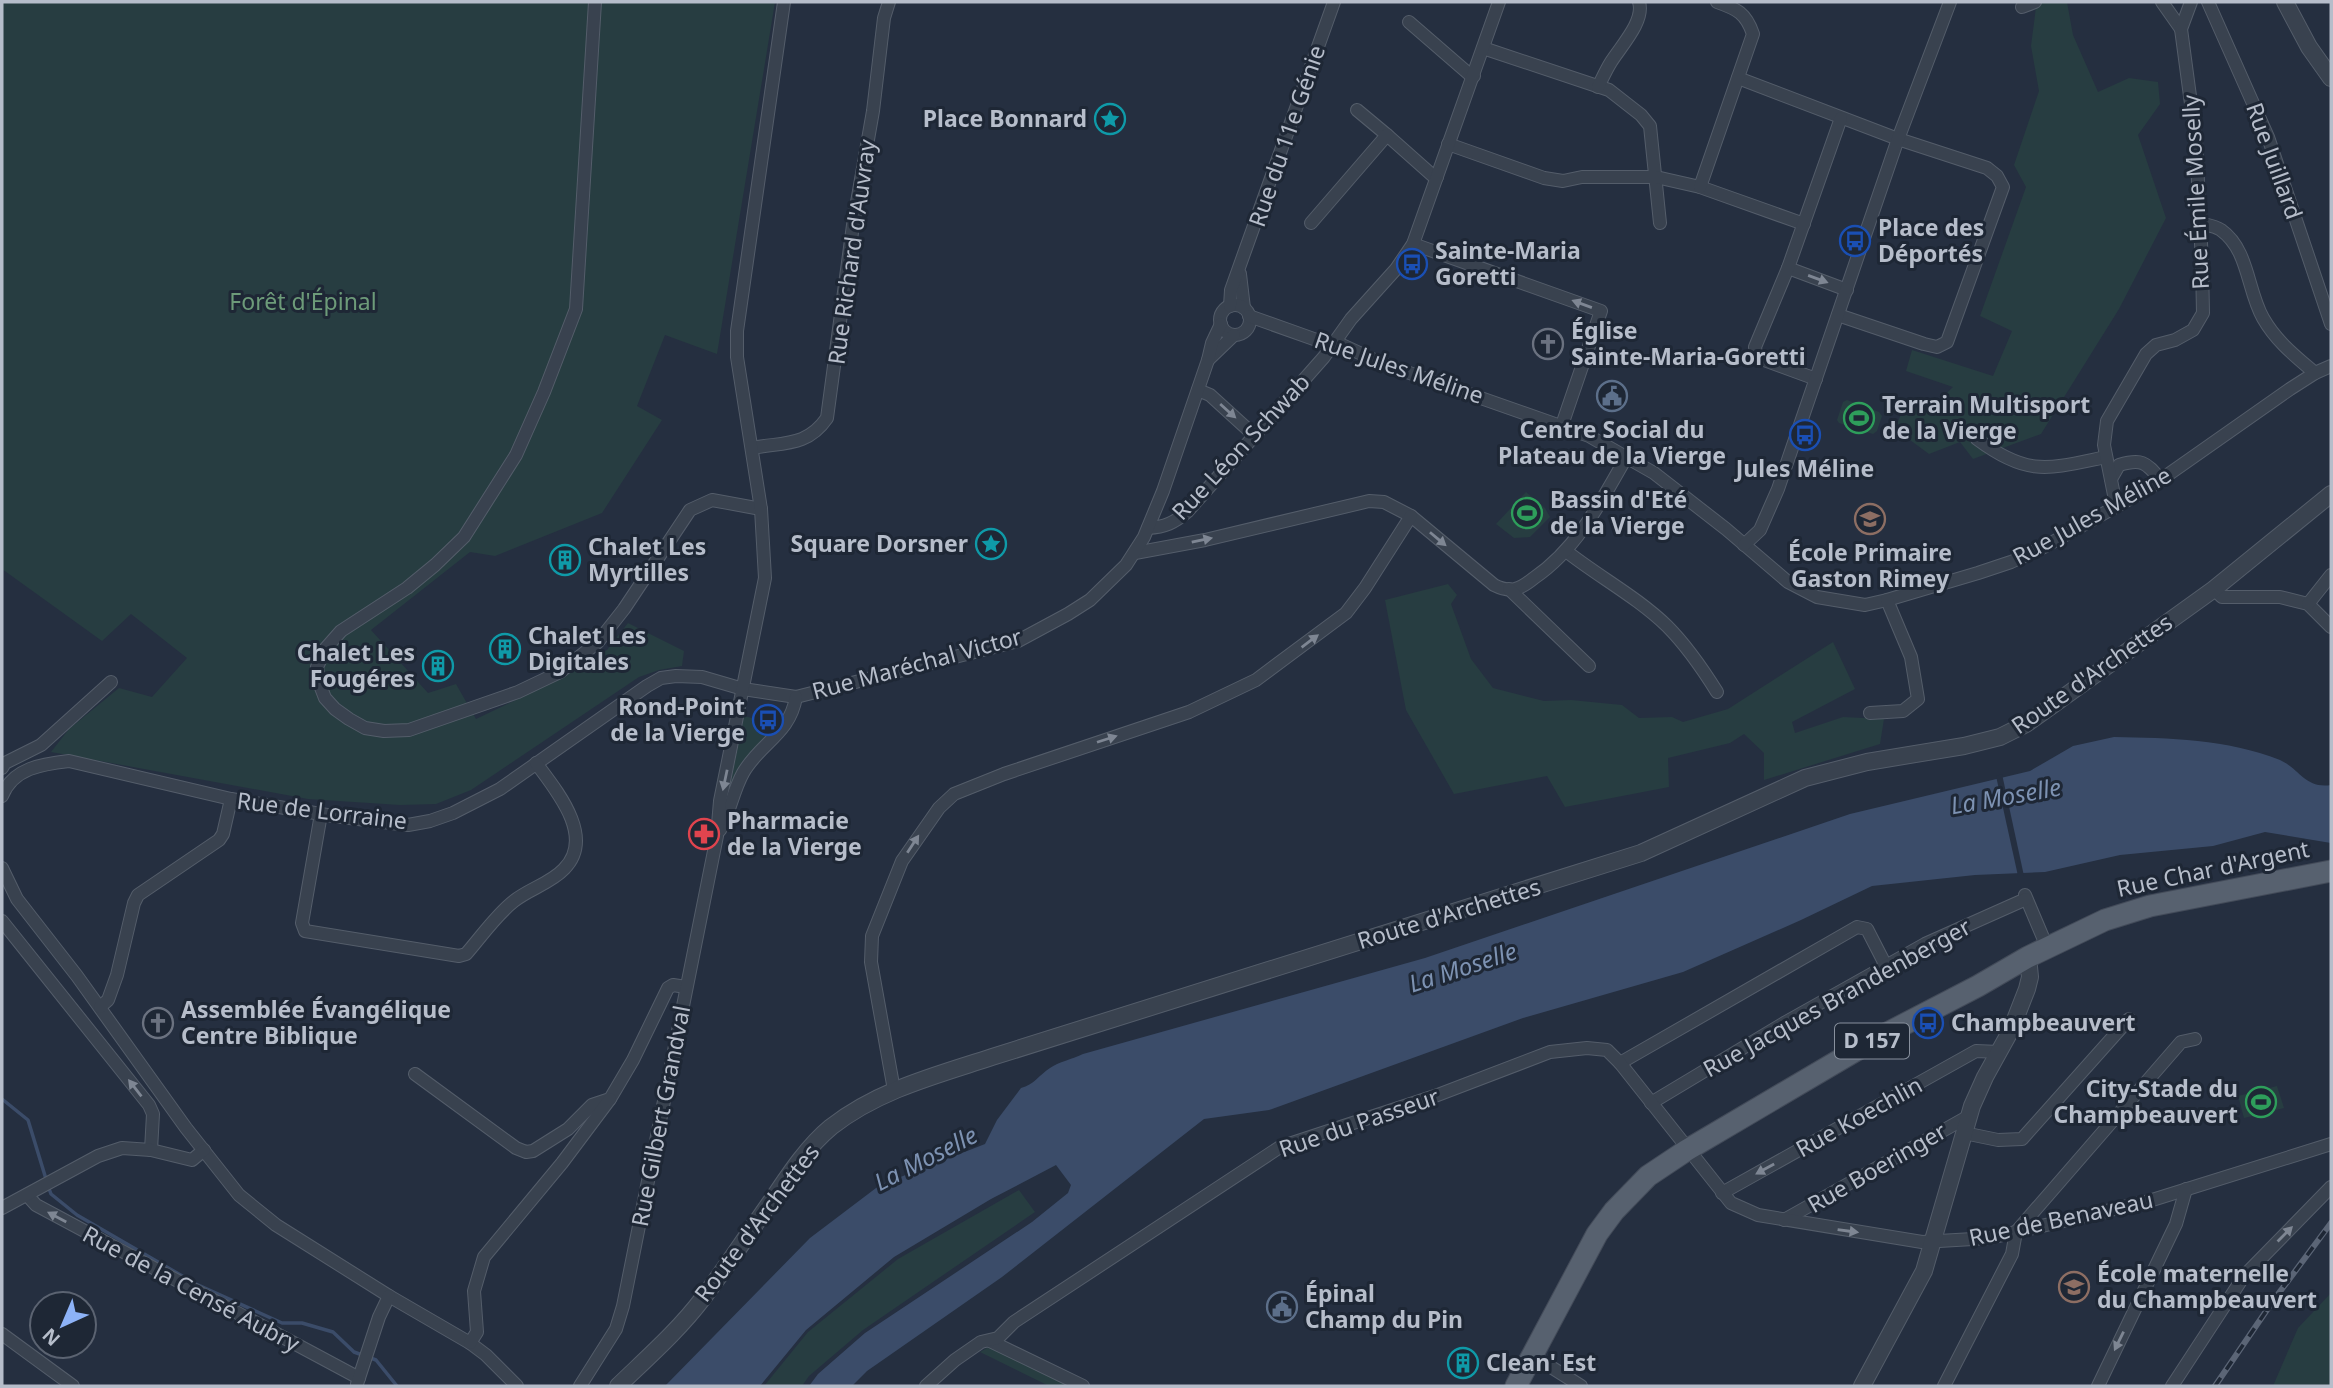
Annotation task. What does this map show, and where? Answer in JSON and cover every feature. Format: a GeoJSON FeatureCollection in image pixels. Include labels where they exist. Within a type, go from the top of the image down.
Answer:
{"type":"FeatureCollection","features":[{"type":"Feature","properties":{"kind":"main road","name":"Rue Char d'Argent"},"geometry":{"type":"LineString","coordinates":[[2047,947],[2105,920],[2150,906],[2331,871]]}},
{"type":"Feature","properties":{"kind":"main road","name":"D 157"},"geometry":{"type":"LineString","coordinates":[[1516,1386],[1597,1234],[1614,1211],[1648,1176],[1687,1150],[1872,1041],[2047,947]]}},
{"type":"Feature","properties":{"kind":"street"},"geometry":{"type":"LineString","coordinates":[[594,2],[576,309],[544,393],[516,456],[464,537],[407,588],[341,631],[326,648],[317,667],[320,685],[330,703],[349,719],[365,728],[384,731],[410,730],[518,692],[559,672],[598,642],[624,610],[690,510],[712,500],[761,509]]}},
{"type":"Feature","properties":{"kind":"street","name":"Rue Gilbert Grandval"},"geometry":{"type":"LineString","coordinates":[[580,1386],[611,1337],[624,1306],[765,578],[761,509],[737,357],[737,331],[784,2]]}},
{"type":"Feature","properties":{"kind":"street","name":"Rue Richard d'Auvray"},"geometry":{"type":"LineString","coordinates":[[751,448],[806,439],[818,431],[827,418],[853,225],[888,2]]}},
{"type":"Feature","properties":{"kind":"street","name":"Rue du 11e Génie"},"geometry":{"type":"LineString","coordinates":[[1230,306],[1231,290],[1334,2]]}},
{"type":"Feature","properties":{"kind":"street","name":"Rue Léon Schwab"},"geometry":{"type":"LineString","coordinates":[[1148,528],[1163,527],[1186,512],[1333,344],[1396,269],[1413,244],[1499,2]]}},
{"type":"Feature","properties":{"kind":"street"},"geometry":{"type":"LineString","coordinates":[[1598,87],[1611,62],[1630,37],[1641,8],[1639,2]]}},
{"type":"Feature","properties":{"kind":"street"},"geometry":{"type":"LineString","coordinates":[[1700,187],[1753,34],[1748,20],[1735,9],[1717,2]]}},
{"type":"Feature","properties":{"kind":"street"},"geometry":{"type":"LineString","coordinates":[[1744,545],[1760,530],[1779,489],[1898,139],[1950,2]]}},
{"type":"Feature","properties":{"kind":"street"},"geometry":{"type":"LineString","coordinates":[[2022,8],[2035,2]]}},
{"type":"Feature","properties":{"kind":"street","name":"Rue Émile Moselly"},"geometry":{"type":"LineString","coordinates":[[2119,505],[2104,445],[2107,421],[2146,354],[2156,345],[2175,340],[2193,330],[2203,313],[2196,141],[2181,29],[2162,2]]}},
{"type":"Feature","properties":{"kind":"street","name":"Rue Émile Moselly"},"geometry":{"type":"LineString","coordinates":[[2181,29],[2191,2]]}},
{"type":"Feature","properties":{"kind":"street","name":"Rue Juillard"},"geometry":{"type":"LineString","coordinates":[[2208,2],[2268,137],[2326,293],[2331,324]]}},
{"type":"Feature","properties":{"kind":"street"},"geometry":{"type":"LineString","coordinates":[[2285,2],[2309,47],[2331,78]]}},
{"type":"Feature","properties":{"kind":"street"},"geometry":{"type":"LineString","coordinates":[[1409,22],[1474,76]]}},
{"type":"Feature","properties":{"kind":"street"},"geometry":{"type":"LineString","coordinates":[[1483,48],[1609,90],[1641,115],[1650,127],[1660,223]]}},
{"type":"Feature","properties":{"kind":"street"},"geometry":{"type":"LineString","coordinates":[[1738,78],[1898,139],[1987,168],[1997,176],[2003,187],[1947,342],[1937,347],[1924,344],[1838,315]]}},
{"type":"Feature","properties":{"kind":"street"},"geometry":{"type":"LineString","coordinates":[[1357,110],[1437,177]]}},
{"type":"Feature","properties":{"kind":"street"},"geometry":{"type":"LineString","coordinates":[[1816,379],[1764,360],[1756,354],[1755,347],[1788,268],[1841,118]]}},
{"type":"Feature","properties":{"kind":"street"},"geometry":{"type":"LineString","coordinates":[[1311,223],[1387,135]]}},
{"type":"Feature","properties":{"kind":"street"},"geometry":{"type":"LineString","coordinates":[[1448,144],[1544,178],[1563,181],[1582,177],[1656,177],[1700,187],[1804,224]]}},
{"type":"Feature","properties":{"kind":"street"},"geometry":{"type":"LineString","coordinates":[[2200,223],[2220,229],[2234,243],[2243,261],[2260,314],[2285,348],[2315,373]]}},
{"type":"Feature","properties":{"kind":"street"},"geometry":{"type":"LineString","coordinates":[[1413,244],[1601,311],[1562,425]]}},
{"type":"Feature","properties":{"kind":"street"},"geometry":{"type":"LineString","coordinates":[[1788,268],[1847,290]]}},
{"type":"Feature","properties":{"kind":"street","name":"Rue du 11e Génie"},"geometry":{"type":"LineString","coordinates":[[1240,270],[1247,317]]}},
{"type":"Feature","properties":{"kind":"street"},"geometry":{"type":"LineString","coordinates":[[1208,360],[1234,335],[1244,332],[1247,317],[1230,306],[1222,314],[1221,324],[1228,333],[1234,335]]}},
{"type":"Feature","properties":{"kind":"street","name":"Rue Jules Méline"},"geometry":{"type":"LineString","coordinates":[[1247,317],[1261,328],[1269,324],[1340,344],[1381,363],[1589,436],[1654,473],[1788,583],[1817,597],[1865,605],[2011,562],[2044,547],[2161,480],[2315,373],[2331,366]]}},
{"type":"Feature","properties":{"kind":"street","name":"Rue Maréchal Victor"},"geometry":{"type":"LineString","coordinates":[[743,689],[796,697],[1018,641],[1090,600],[1135,553],[1148,528],[1221,324]]}},
{"type":"Feature","properties":{"kind":"street"},"geometry":{"type":"LineString","coordinates":[[1198,390],[1210,396],[1255,436]]}},
{"type":"Feature","properties":{"kind":"street"},"geometry":{"type":"LineString","coordinates":[[1978,439],[2001,457],[2024,466],[2056,467],[2106,457]]}},
{"type":"Feature","properties":{"kind":"street"},"geometry":{"type":"LineString","coordinates":[[1135,553],[1205,540],[1368,501],[1384,502],[1410,516],[1494,585],[1515,589],[1552,566],[1566,551],[1599,505],[1627,456]]}},
{"type":"Feature","properties":{"kind":"street"},"geometry":{"type":"LineString","coordinates":[[2111,479],[2119,465],[2134,460],[2146,464],[2161,480]]}},
{"type":"Feature","properties":{"kind":"street","name":"Route d'Archettes"},"geometry":{"type":"LineString","coordinates":[[618,1386],[667,1339],[702,1300],[811,1148],[830,1128],[894,1090],[1641,853],[1805,778],[1867,762],[1964,746],[2000,737],[2050,707],[2214,589],[2331,494]]}},
{"type":"Feature","properties":{"kind":"street"},"geometry":{"type":"LineString","coordinates":[[894,1090],[871,962],[872,936],[902,861],[939,808],[954,794],[1004,774],[1189,712],[1256,680],[1346,613],[1410,516]]}},
{"type":"Feature","properties":{"kind":"street"},"geometry":{"type":"LineString","coordinates":[[1566,551],[1621,589],[1666,625],[1702,667],[1717,692]]}},
{"type":"Feature","properties":{"kind":"street"},"geometry":{"type":"LineString","coordinates":[[2308,604],[2331,575]]}},
{"type":"Feature","properties":{"kind":"street"},"geometry":{"type":"LineString","coordinates":[[1509,589],[1589,666]]}},
{"type":"Feature","properties":{"kind":"street"},"geometry":{"type":"LineString","coordinates":[[2214,589],[2222,597],[2280,597],[2308,604],[2331,627]]}},
{"type":"Feature","properties":{"kind":"street"},"geometry":{"type":"LineString","coordinates":[[1870,713],[1903,711],[1918,699],[1911,657],[1887,600]]}},
{"type":"Feature","properties":{"kind":"street","name":"Rue de Lorraine"},"geometry":{"type":"LineString","coordinates":[[12,780],[32,767],[69,761],[231,799],[408,825],[453,813],[500,789],[661,678],[702,677],[743,689]]}},
{"type":"Feature","properties":{"kind":"street"},"geometry":{"type":"LineString","coordinates":[[2,796],[12,780],[2,769],[5,763],[41,745],[111,682]]}},
{"type":"Feature","properties":{"kind":"street","name":"Rue Maréchal Victor"},"geometry":{"type":"LineString","coordinates":[[753,758],[789,722],[796,697]]}},
{"type":"Feature","properties":{"kind":"street","name":"Rue Gilbert Grandval"},"geometry":{"type":"LineString","coordinates":[[717,836],[728,815],[743,772],[753,758]]}},
{"type":"Feature","properties":{"kind":"street"},"geometry":{"type":"LineString","coordinates":[[321,814],[302,923],[305,931],[459,956],[466,954],[513,901],[564,870],[573,858],[577,839],[573,820],[536,763]]}},
{"type":"Feature","properties":{"kind":"street"},"geometry":{"type":"LineString","coordinates":[[100,1007],[108,1000],[138,895],[219,840],[223,834],[231,799]]}},
{"type":"Feature","properties":{"kind":"street"},"geometry":{"type":"LineString","coordinates":[[2,868],[17,899],[100,1007],[186,1128],[239,1195],[260,1213],[389,1296],[470,1343],[517,1386]]}},
{"type":"Feature","properties":{"kind":"street","name":"Rue Jacques Brandenberger"},"geometry":{"type":"LineString","coordinates":[[1651,1102],[1925,944],[2025,897],[2047,947]]}},
{"type":"Feature","properties":{"kind":"street"},"geometry":{"type":"LineString","coordinates":[[2,922],[149,1105],[153,1114],[151,1150]]}},
{"type":"Feature","properties":{"kind":"street"},"geometry":{"type":"LineString","coordinates":[[1620,1063],[1857,927],[1867,929],[1886,966]]}},
{"type":"Feature","properties":{"kind":"street"},"geometry":{"type":"LineString","coordinates":[[1862,1386],[1924,1271],[1969,1116],[1985,1077],[2011,1030],[2027,989],[2030,977],[2028,957]]}},
{"type":"Feature","properties":{"kind":"street"},"geometry":{"type":"LineString","coordinates":[[470,1343],[477,1332],[474,1291],[484,1257],[562,1163],[610,1099],[633,1060],[668,988],[673,985],[686,987]]}},
{"type":"Feature","properties":{"kind":"street"},"geometry":{"type":"LineString","coordinates":[[1964,1133],[1998,1140],[2022,1139],[2129,1019]]}},
{"type":"Feature","properties":{"kind":"street"},"geometry":{"type":"LineString","coordinates":[[1944,1386],[2012,1254],[2016,1232],[2181,1042],[2195,1039]]}},
{"type":"Feature","properties":{"kind":"street","name":"Rue du Passeur"},"geometry":{"type":"LineString","coordinates":[[926,1386],[955,1360],[981,1342],[998,1338],[1014,1322],[1280,1147],[1435,1096],[1550,1052],[1587,1048],[1607,1050],[1687,1150]]}},
{"type":"Feature","properties":{"kind":"street","name":"Rue Koechlin"},"geometry":{"type":"LineString","coordinates":[[1722,1193],[1976,1051],[1998,1052]]}},
{"type":"Feature","properties":{"kind":"street"},"geometry":{"type":"LineString","coordinates":[[415,1073],[516,1148],[526,1152],[533,1151],[558,1136],[592,1105],[610,1099]]}},
{"type":"Feature","properties":{"kind":"street","name":"Rue Boeringer"},"geometry":{"type":"LineString","coordinates":[[1784,1220],[1969,1116]]}},
{"type":"Feature","properties":{"kind":"street","name":"Rue de Benaveau"},"geometry":{"type":"LineString","coordinates":[[1687,1150],[1731,1203],[1745,1212],[1913,1240],[1934,1241],[1990,1238],[2149,1201],[2331,1144]]}},
{"type":"Feature","properties":{"kind":"street"},"geometry":{"type":"LineString","coordinates":[[2,1208],[98,1156],[122,1148],[151,1150],[192,1160],[204,1150]]}},
{"type":"Feature","properties":{"kind":"street"},"geometry":{"type":"LineString","coordinates":[[2172,1386],[2244,1276],[2331,1187]]}},
{"type":"Feature","properties":{"kind":"street"},"geometry":{"type":"LineString","coordinates":[[2098,1386],[2176,1224],[2186,1189]]}},
{"type":"Feature","properties":{"kind":"street","name":"Rue de la Censé Aubry"},"geometry":{"type":"LineString","coordinates":[[27,1195],[36,1205],[290,1342],[357,1382]]}},
{"type":"Feature","properties":{"kind":"street"},"geometry":{"type":"LineString","coordinates":[[357,1382],[389,1296]]}},
{"type":"Feature","properties":{"kind":"street"},"geometry":{"type":"LineString","coordinates":[[2,1334],[72,1386]]}},
{"type":"Feature","properties":{"kind":"street"},"geometry":{"type":"LineString","coordinates":[[990,1340],[1083,1386]]}},
{"type":"Feature","properties":{"kind":"street"},"geometry":{"type":"LineString","coordinates":[[1532,1356],[1581,1386]]}},
{"type":"Feature","properties":{"kind":"green space","name":"Forêt d'Épinal"},"geometry":{"type":"Polygon","coordinates":[[[2,2],[775,2],[717,354],[665,335],[637,406],[662,420],[602,513],[495,556],[470,552],[371,630],[428,693],[456,684],[476,719],[562,678],[607,650],[628,623],[684,651],[682,666],[639,677],[471,790],[436,804],[400,805],[308,799],[51,752],[69,729],[119,688],[152,697],[187,658],[131,614],[102,641],[2,569],[2,2]]]}},
{"type":"Feature","properties":{"kind":"green space"},"geometry":{"type":"Polygon","coordinates":[[[2028,2],[2067,2],[2073,35],[2098,92],[2129,78],[2158,82],[2160,104],[2138,135],[2166,218],[2119,309],[2041,434],[1973,459],[1960,442],[1929,454],[1895,429],[1903,409],[1932,407],[1953,387],[1906,371],[1912,350],[1993,376],[2012,331],[1980,316],[2026,187],[2014,165],[2039,91],[2031,46],[2036,7],[2028,2]]]}},
{"type":"Feature","properties":{"kind":"green space","name":"Terrain Multisport de la Vierge"},"geometry":{"type":"Polygon","coordinates":[[[1847,400],[1879,412],[1882,416],[1877,431],[1873,434],[1839,423],[1837,420],[1843,402],[1847,400]]]}},
{"type":"Feature","properties":{"kind":"green space","name":"Bassin d'Eté de la Vierge"},"geometry":{"type":"Polygon","coordinates":[[[1526,492],[1545,508],[1550,517],[1530,537],[1514,538],[1496,524],[1526,492]]]}},
{"type":"Feature","properties":{"kind":"green space"},"geometry":{"type":"Polygon","coordinates":[[[1448,584],[1457,595],[1451,604],[1471,659],[1493,688],[1544,701],[1571,700],[1622,705],[1639,718],[1672,717],[1683,722],[1728,709],[1833,642],[1855,689],[1792,722],[1795,733],[1843,717],[1884,719],[1880,744],[1764,780],[1764,753],[1744,734],[1730,743],[1668,758],[1669,787],[1565,807],[1547,776],[1454,794],[1406,710],[1385,600],[1448,584]]]}},
{"type":"Feature","properties":{"kind":"green space"},"geometry":{"type":"Polygon","coordinates":[[[744,716],[780,725],[728,795],[744,716]]]}},
{"type":"Feature","properties":{"kind":"green space","name":"City-Stade du Champbeauvert"},"geometry":{"type":"Polygon","coordinates":[[[2277,1086],[2284,1108],[2244,1118],[2238,1096],[2277,1086]]]}},
{"type":"Feature","properties":{"kind":"green space"},"geometry":{"type":"Polygon","coordinates":[[[1019,1190],[1035,1212],[863,1330],[809,1376],[802,1386],[764,1386],[808,1332],[898,1259],[1019,1190]]]}},
{"type":"Feature","properties":{"kind":"green space"},"geometry":{"type":"Polygon","coordinates":[[[2331,1293],[2331,1386],[2273,1386],[2298,1328],[2331,1293]]]}},
{"type":"Feature","properties":{"kind":"green space"},"geometry":{"type":"Polygon","coordinates":[[[987,1348],[1069,1386],[1049,1386],[980,1352],[987,1348]]]}},
{"type":"Feature","properties":{"kind":"water","name":"La Moselle"},"geometry":{"type":"Polygon","coordinates":[[[2114,737],[2177,739],[2219,744],[2280,760],[2315,784],[2331,785],[2331,843],[2265,832],[2213,846],[2120,855],[2045,872],[1975,875],[1872,886],[1683,972],[1523,1018],[1269,1110],[1204,1119],[1002,1277],[867,1371],[852,1386],[809,1386],[818,1374],[865,1333],[1032,1222],[1068,1193],[1071,1185],[1056,1165],[991,1199],[894,1257],[806,1330],[760,1386],[665,1386],[810,1238],[880,1185],[985,1144],[997,1120],[1021,1088],[1057,1064],[1083,1054],[1425,958],[1850,814],[2030,771],[2073,746],[2114,737]]]}},
{"type":"Feature","properties":{"kind":"pier"},"geometry":{"type":"Polygon","coordinates":[[[2002,774],[2024,876],[2018,876],[1996,776],[2002,774]]]}},
{"type":"Feature","properties":{"kind":"waterway"},"geometry":{"type":"LineString","coordinates":[[2,1099],[28,1120],[46,1179]]}},
{"type":"Feature","properties":{"kind":"waterway"},"geometry":{"type":"LineString","coordinates":[[48,1186],[51,1194],[77,1215],[196,1284],[282,1323],[302,1323],[333,1332],[354,1352],[376,1360],[397,1386]]}},
{"type":"Feature","properties":{"kind":"railway"},"geometry":{"type":"LineString","coordinates":[[2215,1386],[2331,1223]]}},
{"type":"Feature","properties":{"kind":"place","name":"Place Bonnard"},"geometry":{"type":"Point","coordinates":[1110,119]}},
{"type":"Feature","properties":{"kind":"place","name":"Place des Déportés"},"geometry":{"type":"Point","coordinates":[1855,241]}},
{"type":"Feature","properties":{"kind":"place","name":"Sainte-Maria Goretti"},"geometry":{"type":"Point","coordinates":[1412,264]}},
{"type":"Feature","properties":{"kind":"place","name":"Église Sainte-Maria-Goretti"},"geometry":{"type":"Point","coordinates":[1548,344]}},
{"type":"Feature","properties":{"kind":"place","name":"Centre Social du Plateau de la Vierge"},"geometry":{"type":"Point","coordinates":[1612,396]}},
{"type":"Feature","properties":{"kind":"place","name":"Terrain Multisport de la Vierge"},"geometry":{"type":"Point","coordinates":[1859,418]}},
{"type":"Feature","properties":{"kind":"place","name":"Jules Méline"},"geometry":{"type":"Point","coordinates":[1805,435]}},
{"type":"Feature","properties":{"kind":"place","name":"Bassin d'Eté de la Vierge"},"geometry":{"type":"Point","coordinates":[1527,513]}},
{"type":"Feature","properties":{"kind":"place","name":"École Primaire Gaston Rimey"},"geometry":{"type":"Point","coordinates":[1870,519]}},
{"type":"Feature","properties":{"kind":"place","name":"Square Dorsner"},"geometry":{"type":"Point","coordinates":[991,544]}},
{"type":"Feature","properties":{"kind":"place","name":"Chalet Les Myrtilles"},"geometry":{"type":"Point","coordinates":[565,560]}},
{"type":"Feature","properties":{"kind":"place","name":"Chalet Les Digitales"},"geometry":{"type":"Point","coordinates":[505,649]}},
{"type":"Feature","properties":{"kind":"place","name":"Chalet Les Fougéres"},"geometry":{"type":"Point","coordinates":[438,666]}},
{"type":"Feature","properties":{"kind":"place","name":"Rond-Point de la Vierge"},"geometry":{"type":"Point","coordinates":[768,720]}},
{"type":"Feature","properties":{"kind":"place","name":"Pharmacie de la Vierge"},"geometry":{"type":"Point","coordinates":[704,834]}},
{"type":"Feature","properties":{"kind":"place","name":"Assemblée Évangélique Centre Biblique"},"geometry":{"type":"Point","coordinates":[158,1023]}},
{"type":"Feature","properties":{"kind":"place","name":"Champbeauvert"},"geometry":{"type":"Point","coordinates":[1928,1023]}},
{"type":"Feature","properties":{"kind":"place","name":"City-Stade du Champbeauvert"},"geometry":{"type":"Point","coordinates":[2261,1102]}},
{"type":"Feature","properties":{"kind":"place","name":"École maternelle du Champbeauvert"},"geometry":{"type":"Point","coordinates":[2074,1287]}},
{"type":"Feature","properties":{"kind":"place","name":"Épinal Champ du Pin"},"geometry":{"type":"Point","coordinates":[1282,1307]}},
{"type":"Feature","properties":{"kind":"place","name":"Clean' Est"},"geometry":{"type":"Point","coordinates":[1463,1363]}}]}
